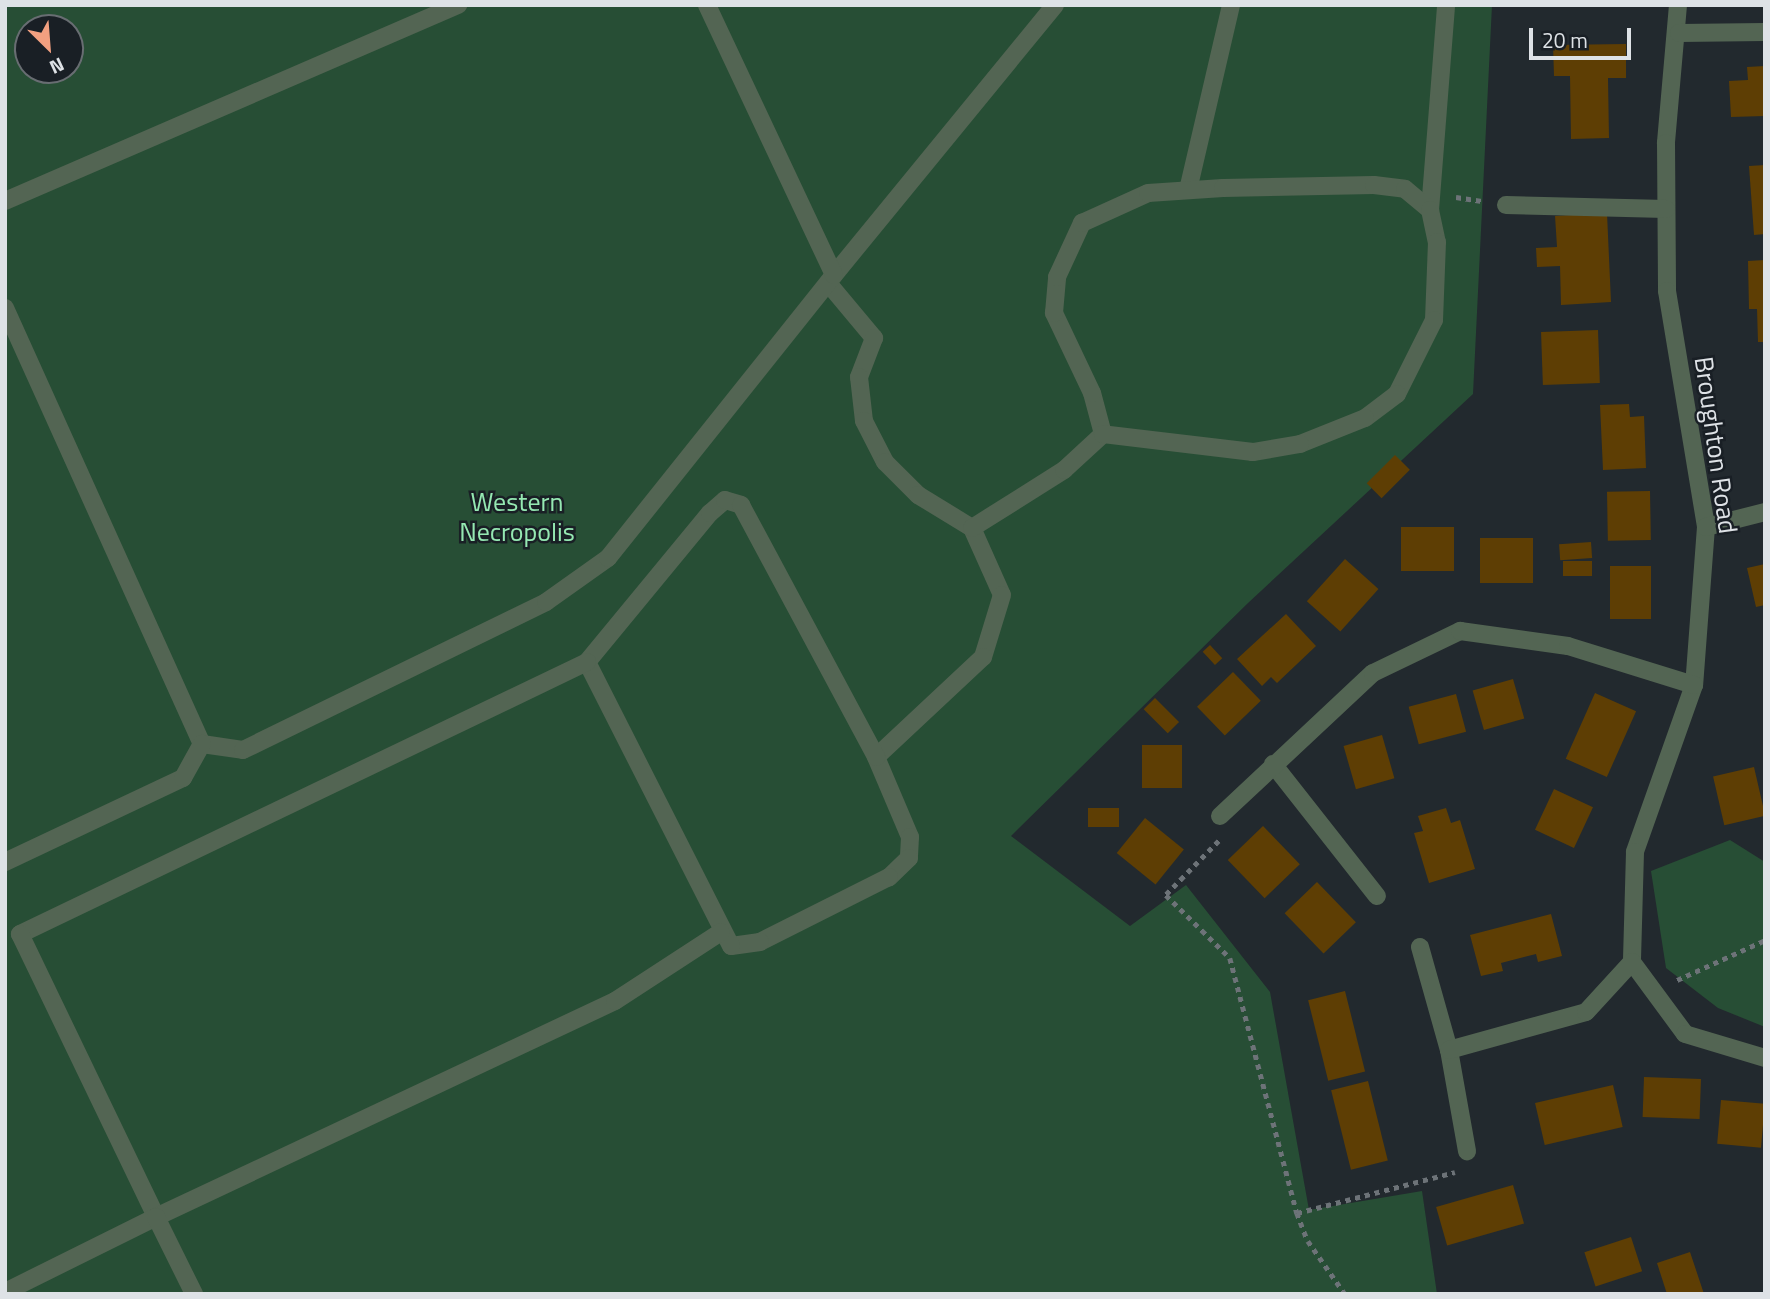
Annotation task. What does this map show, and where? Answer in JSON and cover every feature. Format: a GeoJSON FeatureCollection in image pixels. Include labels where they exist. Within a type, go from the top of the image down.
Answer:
{"type":"FeatureCollection","features":[{"type":"Feature","properties":{"kind":"street"},"geometry":{"type":"LineString","coordinates":[[5,201],[458,5]]}},
{"type":"Feature","properties":{"kind":"street"},"geometry":{"type":"LineString","coordinates":[[707,5],[831,279],[874,338],[859,377],[864,421],[885,463],[918,495],[972,528],[1002,595],[983,657],[876,757]]}},
{"type":"Feature","properties":{"kind":"street"},"geometry":{"type":"LineString","coordinates":[[202,744],[243,750],[546,602],[608,558],[1055,5]]}},
{"type":"Feature","properties":{"kind":"street"},"geometry":{"type":"LineString","coordinates":[[1188,190],[1231,5]]}},
{"type":"Feature","properties":{"kind":"street"},"geometry":{"type":"LineString","coordinates":[[972,528],[1064,470],[1103,434],[1253,452],[1300,444],[1365,418],[1397,394],[1434,320],[1437,242],[1431,202],[1446,5]]}},
{"type":"Feature","properties":{"kind":"street","name":"Broughton Road"},"geometry":{"type":"LineString","coordinates":[[1632,962],[1635,852],[1694,685],[1706,527],[1667,291],[1666,143],[1679,33],[1678,5]]}},
{"type":"Feature","properties":{"kind":"street"},"geometry":{"type":"LineString","coordinates":[[1679,33],[1765,32]]}},
{"type":"Feature","properties":{"kind":"street"},"geometry":{"type":"LineString","coordinates":[[1103,434],[1092,393],[1054,313],[1067,246],[1082,223],[1114,205],[1148,193],[1188,190],[1374,185],[1405,189],[1431,202]]}},
{"type":"Feature","properties":{"kind":"street"},"geometry":{"type":"LineString","coordinates":[[1506,205],[1666,209]]}},
{"type":"Feature","properties":{"kind":"street"},"geometry":{"type":"LineString","coordinates":[[5,307],[202,744]]}},
{"type":"Feature","properties":{"kind":"street"},"geometry":{"type":"LineString","coordinates":[[194,1294],[13,937],[587,662],[710,513],[725,500],[741,505],[876,757],[910,837],[909,858],[889,877],[760,942],[731,946],[721,932],[587,662]]}},
{"type":"Feature","properties":{"kind":"street"},"geometry":{"type":"LineString","coordinates":[[1706,527],[1765,512]]}},
{"type":"Feature","properties":{"kind":"street"},"geometry":{"type":"LineString","coordinates":[[1220,816],[1373,673],[1460,631],[1567,646],[1694,685]]}},
{"type":"Feature","properties":{"kind":"street"},"geometry":{"type":"LineString","coordinates":[[5,862],[183,778],[202,744]]}},
{"type":"Feature","properties":{"kind":"street"},"geometry":{"type":"LineString","coordinates":[[1273,764],[1377,896]]}},
{"type":"Feature","properties":{"kind":"street"},"geometry":{"type":"LineString","coordinates":[[5,1292],[156,1217],[615,1000],[721,932]]}},
{"type":"Feature","properties":{"kind":"street"},"geometry":{"type":"LineString","coordinates":[[1420,947],[1450,1050],[1467,1152]]}},
{"type":"Feature","properties":{"kind":"street"},"geometry":{"type":"LineString","coordinates":[[1450,1050],[1586,1012],[1632,962],[1685,1034],[1765,1058]]}},
{"type":"Feature","properties":{"kind":"path"},"geometry":{"type":"LineString","coordinates":[[1431,202],[1506,205]]}},
{"type":"Feature","properties":{"kind":"path"},"geometry":{"type":"LineString","coordinates":[[1220,816],[1225,835],[1166,895],[1230,958],[1297,1213],[1308,1241],[1345,1294]]}},
{"type":"Feature","properties":{"kind":"path"},"geometry":{"type":"LineString","coordinates":[[1654,990],[1765,940]]}},
{"type":"Feature","properties":{"kind":"path"},"geometry":{"type":"LineString","coordinates":[[1297,1213],[1454,1172],[1467,1152]]}},
{"type":"Feature","properties":{"kind":"green space","name":"Western Necropolis"},"geometry":{"type":"Polygon","coordinates":[[[5,5],[1492,5],[1473,394],[1248,603],[1011,836],[1130,926],[1186,885],[1270,992],[1309,1210],[1422,1191],[1437,1294],[5,1294],[5,5]]]}},
{"type":"Feature","properties":{"kind":"green space"},"geometry":{"type":"Polygon","coordinates":[[[1730,840],[1765,862],[1765,1027],[1718,1008],[1666,968],[1651,871],[1730,840]]]}},
{"type":"Feature","properties":{"kind":"building"},"geometry":{"type":"Polygon","coordinates":[[[1626,44],[1626,78],[1608,78],[1609,138],[1571,139],[1570,76],[1554,76],[1553,45],[1626,44]]]}},
{"type":"Feature","properties":{"kind":"building"},"geometry":{"type":"Polygon","coordinates":[[[1765,66],[1765,116],[1731,117],[1729,81],[1748,80],[1747,67],[1765,66]]]}},
{"type":"Feature","properties":{"kind":"building"},"geometry":{"type":"Polygon","coordinates":[[[1765,165],[1765,234],[1754,235],[1749,166],[1765,165]]]}},
{"type":"Feature","properties":{"kind":"building"},"geometry":{"type":"Polygon","coordinates":[[[1607,213],[1611,302],[1561,305],[1560,266],[1537,267],[1536,248],[1557,247],[1555,216],[1607,213]]]}},
{"type":"Feature","properties":{"kind":"building"},"geometry":{"type":"Polygon","coordinates":[[[1765,260],[1765,342],[1758,342],[1757,309],[1749,309],[1748,261],[1765,260]]]}},
{"type":"Feature","properties":{"kind":"building"},"geometry":{"type":"Polygon","coordinates":[[[1598,330],[1600,383],[1543,385],[1541,332],[1598,330]]]}},
{"type":"Feature","properties":{"kind":"building"},"geometry":{"type":"Polygon","coordinates":[[[1629,404],[1630,417],[1644,416],[1646,468],[1603,470],[1600,405],[1629,404]]]}},
{"type":"Feature","properties":{"kind":"building"},"geometry":{"type":"Polygon","coordinates":[[[1395,455],[1410,470],[1382,498],[1367,483],[1395,455]]]}},
{"type":"Feature","properties":{"kind":"building"},"geometry":{"type":"Polygon","coordinates":[[[1650,491],[1651,540],[1608,541],[1607,492],[1650,491]]]}},
{"type":"Feature","properties":{"kind":"building"},"geometry":{"type":"Polygon","coordinates":[[[1401,527],[1454,527],[1454,571],[1401,571],[1401,527]]]}},
{"type":"Feature","properties":{"kind":"building"},"geometry":{"type":"Polygon","coordinates":[[[1480,538],[1533,538],[1533,583],[1480,583],[1480,538]]]}},
{"type":"Feature","properties":{"kind":"building"},"geometry":{"type":"Polygon","coordinates":[[[1591,542],[1592,558],[1560,560],[1559,544],[1591,542]]]}},
{"type":"Feature","properties":{"kind":"building"},"geometry":{"type":"Polygon","coordinates":[[[1345,559],[1378,589],[1340,631],[1307,601],[1345,559]]]}},
{"type":"Feature","properties":{"kind":"building"},"geometry":{"type":"Polygon","coordinates":[[[1563,561],[1592,561],[1592,576],[1563,576],[1563,561]]]}},
{"type":"Feature","properties":{"kind":"building"},"geometry":{"type":"Polygon","coordinates":[[[1765,564],[1765,605],[1756,607],[1747,568],[1765,564]]]}},
{"type":"Feature","properties":{"kind":"building"},"geometry":{"type":"Polygon","coordinates":[[[1610,566],[1651,566],[1651,619],[1610,619],[1610,566]]]}},
{"type":"Feature","properties":{"kind":"building"},"geometry":{"type":"Polygon","coordinates":[[[1286,614],[1316,646],[1277,683],[1271,677],[1262,686],[1237,659],[1286,614]]]}},
{"type":"Feature","properties":{"kind":"building"},"geometry":{"type":"Polygon","coordinates":[[[1210,645],[1222,658],[1215,665],[1203,652],[1210,645]]]}},
{"type":"Feature","properties":{"kind":"building"},"geometry":{"type":"Polygon","coordinates":[[[1233,672],[1261,701],[1225,736],[1197,707],[1233,672]]]}},
{"type":"Feature","properties":{"kind":"building"},"geometry":{"type":"Polygon","coordinates":[[[1513,679],[1524,718],[1484,730],[1473,691],[1513,679]]]}},
{"type":"Feature","properties":{"kind":"building"},"geometry":{"type":"Polygon","coordinates":[[[1595,693],[1636,711],[1607,777],[1566,759],[1595,693]]]}},
{"type":"Feature","properties":{"kind":"building"},"geometry":{"type":"Polygon","coordinates":[[[1456,694],[1466,732],[1419,744],[1409,707],[1456,694]]]}},
{"type":"Feature","properties":{"kind":"building"},"geometry":{"type":"Polygon","coordinates":[[[1155,698],[1179,722],[1168,733],[1144,709],[1155,698]]]}},
{"type":"Feature","properties":{"kind":"building"},"geometry":{"type":"Polygon","coordinates":[[[1382,735],[1394,778],[1356,789],[1344,746],[1382,735]]]}},
{"type":"Feature","properties":{"kind":"building"},"geometry":{"type":"Polygon","coordinates":[[[1142,745],[1182,745],[1182,788],[1142,788],[1142,745]]]}},
{"type":"Feature","properties":{"kind":"building"},"geometry":{"type":"Polygon","coordinates":[[[1754,767],[1765,816],[1724,825],[1713,776],[1754,767]]]}},
{"type":"Feature","properties":{"kind":"building"},"geometry":{"type":"Polygon","coordinates":[[[1554,789],[1593,807],[1574,848],[1535,830],[1554,789]]]}},
{"type":"Feature","properties":{"kind":"building"},"geometry":{"type":"Polygon","coordinates":[[[1088,808],[1119,808],[1119,827],[1088,827],[1088,808]]]}},
{"type":"Feature","properties":{"kind":"building"},"geometry":{"type":"Polygon","coordinates":[[[1446,808],[1451,823],[1460,820],[1475,869],[1429,883],[1414,833],[1423,831],[1418,816],[1446,808]]]}},
{"type":"Feature","properties":{"kind":"building"},"geometry":{"type":"Polygon","coordinates":[[[1145,818],[1184,849],[1156,884],[1117,853],[1145,818]]]}},
{"type":"Feature","properties":{"kind":"building"},"geometry":{"type":"Polygon","coordinates":[[[1263,826],[1300,864],[1265,898],[1228,860],[1263,826]]]}},
{"type":"Feature","properties":{"kind":"building"},"geometry":{"type":"Polygon","coordinates":[[[1317,882],[1356,922],[1324,954],[1285,913],[1317,882]]]}},
{"type":"Feature","properties":{"kind":"building"},"geometry":{"type":"Polygon","coordinates":[[[1551,914],[1562,956],[1538,962],[1536,954],[1501,963],[1503,971],[1481,976],[1470,935],[1551,914]]]}},
{"type":"Feature","properties":{"kind":"building"},"geometry":{"type":"Polygon","coordinates":[[[1345,991],[1365,1072],[1328,1081],[1308,1000],[1345,991]]]}},
{"type":"Feature","properties":{"kind":"building"},"geometry":{"type":"Polygon","coordinates":[[[1644,1077],[1701,1079],[1700,1119],[1643,1117],[1644,1077]]]}},
{"type":"Feature","properties":{"kind":"building"},"geometry":{"type":"Polygon","coordinates":[[[1368,1081],[1388,1161],[1351,1170],[1331,1090],[1368,1081]]]}},
{"type":"Feature","properties":{"kind":"building"},"geometry":{"type":"Polygon","coordinates":[[[1613,1085],[1623,1127],[1545,1145],[1535,1103],[1613,1085]]]}},
{"type":"Feature","properties":{"kind":"building"},"geometry":{"type":"Polygon","coordinates":[[[1721,1100],[1765,1104],[1761,1148],[1717,1144],[1721,1100]]]}},
{"type":"Feature","properties":{"kind":"building"},"geometry":{"type":"Polygon","coordinates":[[[1513,1185],[1524,1223],[1447,1246],[1436,1207],[1513,1185]]]}},
{"type":"Feature","properties":{"kind":"building"},"geometry":{"type":"Polygon","coordinates":[[[1631,1237],[1642,1271],[1596,1286],[1584,1252],[1631,1237]]]}},
{"type":"Feature","properties":{"kind":"building"},"geometry":{"type":"Polygon","coordinates":[[[1690,1252],[1704,1294],[1667,1294],[1657,1263],[1690,1252]]]}}]}
